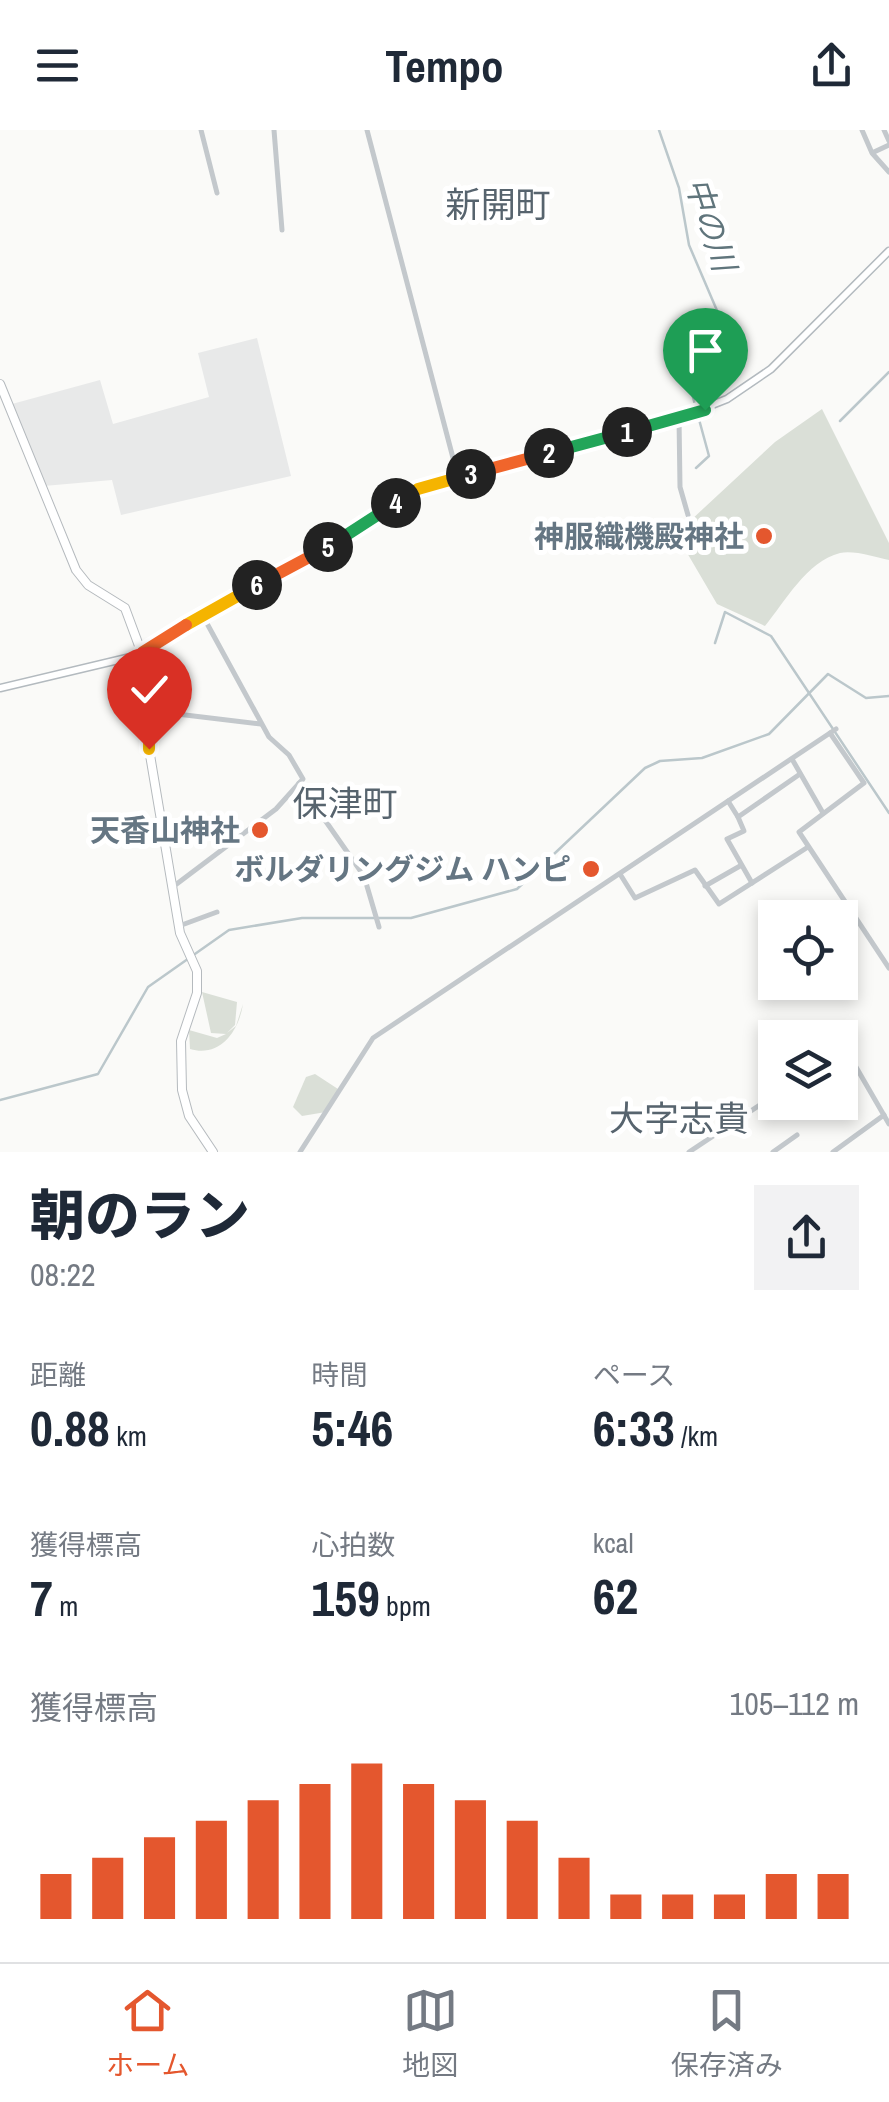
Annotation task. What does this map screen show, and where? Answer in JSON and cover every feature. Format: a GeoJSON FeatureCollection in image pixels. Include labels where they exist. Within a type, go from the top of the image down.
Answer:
{"type":"FeatureCollection","features":[{"type":"Feature","properties":{"kind":"main road"},"geometry":{"type":"LineString","coordinates":[[0,384],[76,570],[88,585],[126,608],[143,652],[151,693],[148,722],[179,926],[198,986],[182,1035],[182,1090],[189,1116],[213,1152]]}},
{"type":"Feature","properties":{"kind":"street"},"geometry":{"type":"LineString","coordinates":[[200,130],[217,193]]}},
{"type":"Feature","properties":{"kind":"street"},"geometry":{"type":"LineString","coordinates":[[274,130],[282,230]]}},
{"type":"Feature","properties":{"kind":"street"},"geometry":{"type":"LineString","coordinates":[[367,130],[458,478]]}},
{"type":"Feature","properties":{"kind":"street"},"geometry":{"type":"LineString","coordinates":[[862,130],[872,153],[889,172]]}},
{"type":"Feature","properties":{"kind":"street"},"geometry":{"type":"LineString","coordinates":[[872,153],[889,143],[884,130]]}},
{"type":"Feature","properties":{"kind":"street"},"geometry":{"type":"LineString","coordinates":[[0,688],[143,652],[360,530],[413,491],[696,412],[763,376],[889,252]]}},
{"type":"Feature","properties":{"kind":"street"},"geometry":{"type":"LineString","coordinates":[[678,418],[680,488],[688,515]]}},
{"type":"Feature","properties":{"kind":"street"},"geometry":{"type":"LineString","coordinates":[[174,886],[276,809],[302,779],[289,755],[261,724],[202,616]]}},
{"type":"Feature","properties":{"kind":"street"},"geometry":{"type":"LineString","coordinates":[[148,722],[177,714],[261,724]]}},
{"type":"Feature","properties":{"kind":"street"},"geometry":{"type":"LineString","coordinates":[[300,1152],[373,1038],[832,731],[864,783],[799,828],[889,968]]}},
{"type":"Feature","properties":{"kind":"street"},"geometry":{"type":"LineString","coordinates":[[792,759],[823,812]]}},
{"type":"Feature","properties":{"kind":"street"},"geometry":{"type":"LineString","coordinates":[[738,817],[800,774]]}},
{"type":"Feature","properties":{"kind":"street"},"geometry":{"type":"LineString","coordinates":[[299,782],[365,879],[378,922]]}},
{"type":"Feature","properties":{"kind":"street"},"geometry":{"type":"LineString","coordinates":[[728,801],[744,830],[727,840],[752,884]]}},
{"type":"Feature","properties":{"kind":"street"},"geometry":{"type":"LineString","coordinates":[[620,874],[635,898],[694,870],[720,904],[809,847]]}},
{"type":"Feature","properties":{"kind":"street"},"geometry":{"type":"LineString","coordinates":[[705,886],[740,866]]}},
{"type":"Feature","properties":{"kind":"street"},"geometry":{"type":"LineString","coordinates":[[179,926],[217,912]]}},
{"type":"Feature","properties":{"kind":"street"},"geometry":{"type":"LineString","coordinates":[[858,1070],[889,1124]]}},
{"type":"Feature","properties":{"kind":"street"},"geometry":{"type":"LineString","coordinates":[[689,1152],[758,1106]]}},
{"type":"Feature","properties":{"kind":"street"},"geometry":{"type":"LineString","coordinates":[[833,1152],[884,1115]]}},
{"type":"Feature","properties":{"kind":"street"},"geometry":{"type":"LineString","coordinates":[[773,1152],[797,1135]]}},
{"type":"Feature","properties":{"kind":"street"},"geometry":{"type":"LineString","coordinates":[[704,1142],[710,1152]]}},
{"type":"Feature","properties":{"kind":"shaded area"},"geometry":{"type":"Polygon","coordinates":[[[257,338],[291,476],[121,515],[112,480],[44,486],[12,404],[100,380],[113,424],[209,397],[198,353],[257,338]]]}},
{"type":"Feature","properties":{"kind":"shaded area"},"geometry":{"type":"Polygon","coordinates":[[[822,409],[889,543],[889,560],[852,552],[828,557],[797,584],[765,626],[717,604],[676,534],[775,442],[822,409]]]}},
{"type":"Feature","properties":{"kind":"shaded area"},"geometry":{"type":"Polygon","coordinates":[[[202,992],[237,1002],[235,1025],[227,1033],[236,1026],[232,1032],[219,1046],[201,1051],[190,1049],[189,1030],[217,1038],[226,1034],[211,1033],[202,992]]]}},
{"type":"Feature","properties":{"kind":"shaded area"},"geometry":{"type":"Polygon","coordinates":[[[315,1074],[338,1089],[326,1112],[302,1116],[293,1107],[306,1077],[315,1074]]]}},
{"type":"Feature","properties":{"kind":"waterway","name":"中の川"},"geometry":{"type":"LineString","coordinates":[[659,130],[679,188],[689,245],[733,348],[685,368],[709,456],[696,468]]}},
{"type":"Feature","properties":{"kind":"waterway"},"geometry":{"type":"LineString","coordinates":[[840,421],[889,372]]}},
{"type":"Feature","properties":{"kind":"waterway"},"geometry":{"type":"LineString","coordinates":[[715,643],[725,612],[771,636],[889,813]]}},
{"type":"Feature","properties":{"kind":"waterway"},"geometry":{"type":"LineString","coordinates":[[0,1100],[98,1074],[148,987],[229,930],[302,918],[411,918],[517,889],[645,768],[660,761],[702,758],[769,734],[828,674],[866,698],[889,696]]}},
{"type":"Feature","properties":{"kind":"place","name":"神服織機殿神社"},"geometry":{"type":"Point","coordinates":[764,536]}},
{"type":"Feature","properties":{"kind":"place","name":"天香山神社"},"geometry":{"type":"Point","coordinates":[260,830]}},
{"type":"Feature","properties":{"kind":"place","name":"ボルダリングジム ハンピ"},"geometry":{"type":"Point","coordinates":[591,869]}},
{"type":"Feature","properties":{"kind":"district","name":"新開町"},"geometry":{"type":"Point","coordinates":[498,204]}},
{"type":"Feature","properties":{"kind":"district","name":"保津町"},"geometry":{"type":"Point","coordinates":[345,803]}},
{"type":"Feature","properties":{"kind":"district","name":"大字志貴"},"geometry":{"type":"Point","coordinates":[679,1118]}},
{"type":"Feature","properties":{"kind":"route"},"geometry":{"type":"LineString","coordinates":[[149,749],[151,693],[143,652],[168,636],[360,530],[418,489],[705,410]]}}]}
